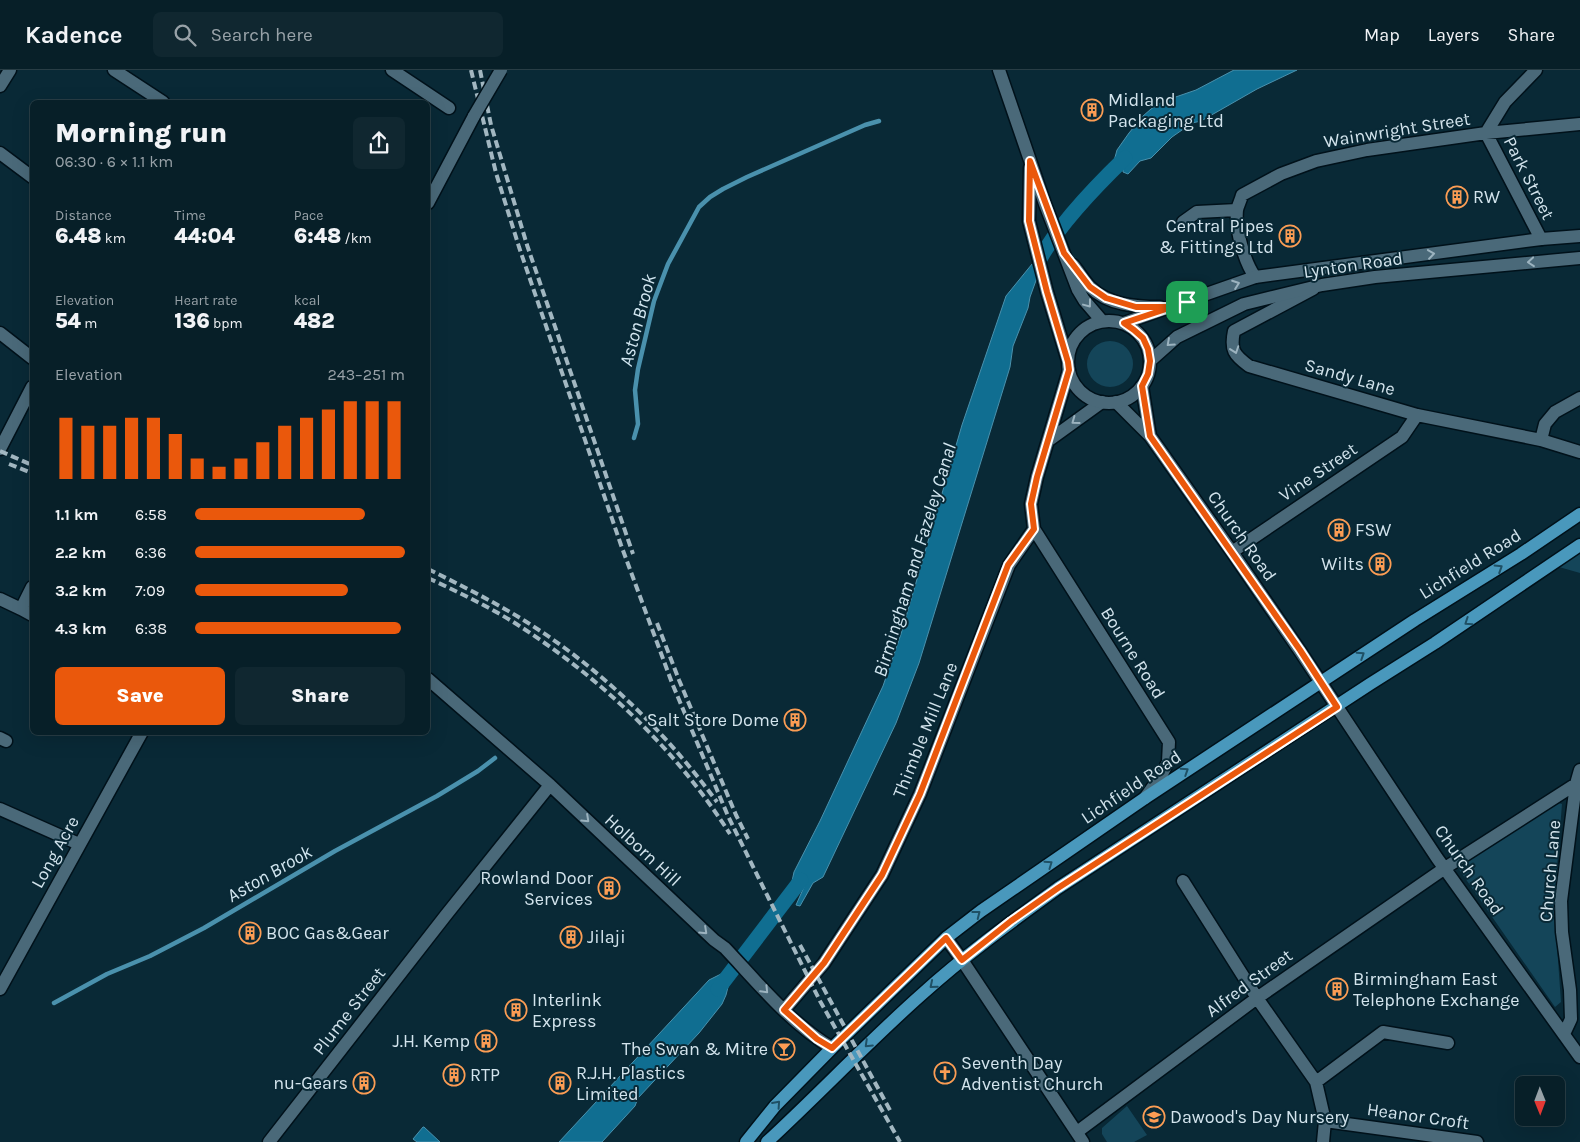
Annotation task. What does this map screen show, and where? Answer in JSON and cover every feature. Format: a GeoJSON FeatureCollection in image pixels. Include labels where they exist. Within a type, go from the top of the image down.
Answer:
{"type":"FeatureCollection","features":[{"type":"Feature","properties":{"kind":"main road","name":"Lichfield Road"},"geometry":{"type":"LineString","coordinates":[[746,1142],[776,1106],[832,1048],[946,938],[981,911],[1144,798],[1414,620],[1521,554],[1580,514]]}},
{"type":"Feature","properties":{"kind":"main road"},"geometry":{"type":"LineString","coordinates":[[767,1142],[922,994],[1011,921],[1058,888],[1436,643],[1580,545]]}},
{"type":"Feature","properties":{"kind":"street"},"geometry":{"type":"LineString","coordinates":[[0,86],[10,70]]}},
{"type":"Feature","properties":{"kind":"street"},"geometry":{"type":"LineString","coordinates":[[114,70],[161,100]]}},
{"type":"Feature","properties":{"kind":"street"},"geometry":{"type":"LineString","coordinates":[[392,70],[449,108]]}},
{"type":"Feature","properties":{"kind":"street"},"geometry":{"type":"LineString","coordinates":[[430,200],[474,116],[501,70]]}},
{"type":"Feature","properties":{"kind":"street"},"geometry":{"type":"LineString","coordinates":[[999,70],[1045,204],[1078,290],[1102,321]]}},
{"type":"Feature","properties":{"kind":"street"},"geometry":{"type":"LineString","coordinates":[[1486,133],[1504,102],[1536,70]]}},
{"type":"Feature","properties":{"kind":"street","name":"Wainwright Street"},"geometry":{"type":"LineString","coordinates":[[1237,210],[1242,195],[1281,174],[1316,161],[1377,148],[1486,133],[1580,124]]}},
{"type":"Feature","properties":{"kind":"street","name":"Park Street"},"geometry":{"type":"LineString","coordinates":[[1486,133],[1541,239]]}},
{"type":"Feature","properties":{"kind":"street"},"geometry":{"type":"LineString","coordinates":[[0,153],[30,176]]}},
{"type":"Feature","properties":{"kind":"street"},"geometry":{"type":"LineString","coordinates":[[1030,161],[1029,221],[1047,292],[1069,366],[1073,382],[1090,398],[1102,402],[1116,402],[1135,394],[1142,386],[1148,374],[1150,361],[1148,349],[1143,338],[1124,323],[1102,321],[1082,331],[1074,340],[1070,351],[1069,366],[1031,504],[1034,529]]}},
{"type":"Feature","properties":{"kind":"street"},"geometry":{"type":"LineString","coordinates":[[1183,222],[1197,212],[1237,210],[1244,256],[1255,277]]}},
{"type":"Feature","properties":{"kind":"street","name":"Lynton Road"},"geometry":{"type":"LineString","coordinates":[[1124,323],[1255,277],[1541,239],[1580,236]]}},
{"type":"Feature","properties":{"kind":"street","name":"Lynton Road"},"geometry":{"type":"LineString","coordinates":[[1064,253],[1090,287],[1106,298],[1136,307],[1169,307],[1187,302]]}},
{"type":"Feature","properties":{"kind":"street","name":"Lynton Road"},"geometry":{"type":"LineString","coordinates":[[1150,361],[1177,337],[1244,304],[1322,285],[1375,277],[1580,258]]}},
{"type":"Feature","properties":{"kind":"street","name":"Sandy Lane"},"geometry":{"type":"LineString","coordinates":[[1322,285],[1234,331],[1232,343],[1237,357],[1249,366],[1258,369],[1417,415],[1541,440],[1580,452]]}},
{"type":"Feature","properties":{"kind":"street"},"geometry":{"type":"LineString","coordinates":[[0,333],[30,356]]}},
{"type":"Feature","properties":{"kind":"street","name":"Church Road"},"geometry":{"type":"LineString","coordinates":[[1142,386],[1150,436]]}},
{"type":"Feature","properties":{"kind":"street"},"geometry":{"type":"LineString","coordinates":[[0,449],[30,391]]}},
{"type":"Feature","properties":{"kind":"street"},"geometry":{"type":"LineString","coordinates":[[1541,440],[1545,424],[1555,412],[1580,398]]}},
{"type":"Feature","properties":{"kind":"street"},"geometry":{"type":"LineString","coordinates":[[1048,440],[1102,402]]}},
{"type":"Feature","properties":{"kind":"street","name":"Church Road"},"geometry":{"type":"LineString","coordinates":[[1116,402],[1150,436],[1321,682],[1437,858],[1579,1052]]}},
{"type":"Feature","properties":{"kind":"street","name":"Vine Street"},"geometry":{"type":"LineString","coordinates":[[1232,552],[1402,437],[1417,415]]}},
{"type":"Feature","properties":{"kind":"street","name":"Bourne Road"},"geometry":{"type":"LineString","coordinates":[[1034,529],[1169,742],[1168,762],[1162,774],[1144,798]]}},
{"type":"Feature","properties":{"kind":"street","name":"Thimble Mill Lane"},"geometry":{"type":"LineString","coordinates":[[784,1010],[824,963],[882,875],[920,794],[1008,565],[1034,529]]}},
{"type":"Feature","properties":{"kind":"street"},"geometry":{"type":"LineString","coordinates":[[0,599],[27,612],[30,597]]}},
{"type":"Feature","properties":{"kind":"street","name":"Holborn Hill"},"geometry":{"type":"LineString","coordinates":[[430,681],[550,785],[714,940],[725,948],[784,1010],[817,1039],[832,1048]]}},
{"type":"Feature","properties":{"kind":"street","name":"Long Acre"},"geometry":{"type":"LineString","coordinates":[[0,989],[140,735]]}},
{"type":"Feature","properties":{"kind":"street","name":"Church Lane"},"geometry":{"type":"LineString","coordinates":[[1564,1034],[1571,1019],[1570,990],[1562,932],[1561,901],[1580,770]]}},
{"type":"Feature","properties":{"kind":"street","name":"Alfred Street"},"geometry":{"type":"LineString","coordinates":[[1080,1137],[1256,998],[1445,868],[1578,784]]}},
{"type":"Feature","properties":{"kind":"street","name":"Plume Street"},"geometry":{"type":"LineString","coordinates":[[270,1142],[550,785]]}},
{"type":"Feature","properties":{"kind":"street"},"geometry":{"type":"LineString","coordinates":[[0,809],[80,844]]}},
{"type":"Feature","properties":{"kind":"street"},"geometry":{"type":"LineString","coordinates":[[1183,881],[1256,998],[1316,1082],[1325,1121],[1323,1142]]}},
{"type":"Feature","properties":{"kind":"street"},"geometry":{"type":"LineString","coordinates":[[946,938],[1080,1137]]}},
{"type":"Feature","properties":{"kind":"street"},"geometry":{"type":"LineString","coordinates":[[1316,1082],[1383,1032],[1448,1043]]}},
{"type":"Feature","properties":{"kind":"street","name":"Heanor Croft"},"geometry":{"type":"LineString","coordinates":[[1325,1121],[1477,1142]]}},
{"type":"Feature","properties":{"kind":"shaded area"},"geometry":{"type":"Polygon","coordinates":[[[1234,70],[1297,70],[1257,89],[1201,121],[1192,123],[1172,137],[1151,158],[1140,161],[1128,174],[1123,172],[1123,166],[1111,172],[1117,150],[1143,116],[1151,109],[1164,101],[1196,90],[1234,70]]]}},
{"type":"Feature","properties":{"kind":"shaded area"},"geometry":{"type":"Polygon","coordinates":[[[1050,242],[1013,346],[1010,367],[919,663],[896,723],[823,877],[813,883],[800,906],[796,905],[804,887],[789,895],[794,872],[883,686],[901,634],[962,425],[1006,296],[1050,242]]]}},
{"type":"Feature","properties":{"kind":"shaded area"},"geometry":{"type":"Polygon","coordinates":[[[1110,341],[1123,345],[1129,351],[1133,364],[1129,377],[1123,383],[1110,387],[1097,383],[1091,377],[1087,364],[1091,351],[1097,345],[1110,341]]]}},
{"type":"Feature","properties":{"kind":"shaded area"},"geometry":{"type":"Polygon","coordinates":[[[1580,553],[1580,573],[1559,567],[1580,553]]]}},
{"type":"Feature","properties":{"kind":"shaded area"},"geometry":{"type":"Polygon","coordinates":[[[1555,802],[1562,804],[1554,904],[1561,1002],[1555,1007],[1458,868],[1555,802]]]}},
{"type":"Feature","properties":{"kind":"shaded area"},"geometry":{"type":"Polygon","coordinates":[[[727,971],[731,975],[722,1004],[699,1033],[638,1098],[635,1106],[602,1142],[559,1142],[709,980],[727,971]]]}},
{"type":"Feature","properties":{"kind":"shaded area"},"geometry":{"type":"Polygon","coordinates":[[[1127,1106],[1147,1135],[1134,1142],[1107,1142],[1102,1134],[1102,1128],[1127,1106]]]}},
{"type":"Feature","properties":{"kind":"shaded area"},"geometry":{"type":"Polygon","coordinates":[[[423,1127],[440,1142],[417,1142],[413,1139],[423,1127]]]}},
{"type":"Feature","properties":{"kind":"waterway","name":"Aston Brook"},"geometry":{"type":"LineString","coordinates":[[634,438],[638,424],[635,390],[638,369],[654,301],[668,264],[699,207],[710,197],[747,177],[865,125],[879,121]]}},
{"type":"Feature","properties":{"kind":"waterway","name":"Birmingham and Fazeley Canal"},"geometry":{"type":"LineString","coordinates":[[1040,259],[1057,232],[1090,193],[1125,158]]}},
{"type":"Feature","properties":{"kind":"waterway","name":"Aston Brook"},"geometry":{"type":"LineString","coordinates":[[54,1003],[107,974],[150,956],[204,928],[335,851],[437,796],[478,771],[495,758]]}},
{"type":"Feature","properties":{"kind":"waterway","name":"Birmingham and Fazeley Canal"},"geometry":{"type":"LineString","coordinates":[[718,989],[801,880]]}},
{"type":"Feature","properties":{"kind":"railway"},"geometry":{"type":"LineString","coordinates":[[471,70],[496,173],[519,247],[621,545],[672,683],[728,816],[769,899],[820,1001],[900,1142]]}},
{"type":"Feature","properties":{"kind":"railway"},"geometry":{"type":"LineString","coordinates":[[480,70],[491,125],[527,245],[633,554]]}},
{"type":"Feature","properties":{"kind":"railway"},"geometry":{"type":"LineString","coordinates":[[0,451],[30,464]]}},
{"type":"Feature","properties":{"kind":"railway"},"geometry":{"type":"LineString","coordinates":[[9,464],[30,472]]}},
{"type":"Feature","properties":{"kind":"railway"},"geometry":{"type":"LineString","coordinates":[[430,570],[525,621],[553,639],[605,680],[653,725],[697,775],[717,802]]}},
{"type":"Feature","properties":{"kind":"railway"},"geometry":{"type":"LineString","coordinates":[[430,579],[487,607],[521,627],[552,648],[610,694],[687,774],[730,834]]}},
{"type":"Feature","properties":{"kind":"railway"},"geometry":{"type":"LineString","coordinates":[[657,623],[679,680],[748,839]]}},
{"type":"Feature","properties":{"kind":"railway"},"geometry":{"type":"LineString","coordinates":[[800,945],[891,1112]]}},
{"type":"Feature","properties":{"kind":"place","name":"Midland Packaging Ltd"},"geometry":{"type":"Point","coordinates":[1092,110]}},
{"type":"Feature","properties":{"kind":"place","name":"RW"},"geometry":{"type":"Point","coordinates":[1457,197]}},
{"type":"Feature","properties":{"kind":"place","name":"Central Pipes & Fittings Ltd"},"geometry":{"type":"Point","coordinates":[1290,236]}},
{"type":"Feature","properties":{"kind":"place","name":"FSW"},"geometry":{"type":"Point","coordinates":[1339,530]}},
{"type":"Feature","properties":{"kind":"place","name":"Wilts"},"geometry":{"type":"Point","coordinates":[1380,564]}},
{"type":"Feature","properties":{"kind":"place","name":"Salt Store Dome"},"geometry":{"type":"Point","coordinates":[795,720]}},
{"type":"Feature","properties":{"kind":"place","name":"Rowland Door Services"},"geometry":{"type":"Point","coordinates":[609,888]}},
{"type":"Feature","properties":{"kind":"place","name":"BOC Gas&Gear"},"geometry":{"type":"Point","coordinates":[250,933]}},
{"type":"Feature","properties":{"kind":"place","name":"Jilaji"},"geometry":{"type":"Point","coordinates":[571,937]}},
{"type":"Feature","properties":{"kind":"place","name":"Birmingham East Telephone Exchange"},"geometry":{"type":"Point","coordinates":[1337,989]}},
{"type":"Feature","properties":{"kind":"place","name":"Interlink Express"},"geometry":{"type":"Point","coordinates":[516,1010]}},
{"type":"Feature","properties":{"kind":"place","name":"J.H. Kemp"},"geometry":{"type":"Point","coordinates":[486,1041]}},
{"type":"Feature","properties":{"kind":"place","name":"The Swan & Mitre"},"geometry":{"type":"Point","coordinates":[784,1049]}},
{"type":"Feature","properties":{"kind":"place","name":"Seventh Day Adventist Church"},"geometry":{"type":"Point","coordinates":[945,1073]}},
{"type":"Feature","properties":{"kind":"place","name":"RTP"},"geometry":{"type":"Point","coordinates":[454,1075]}},
{"type":"Feature","properties":{"kind":"place","name":"nu-Gears"},"geometry":{"type":"Point","coordinates":[364,1083]}},
{"type":"Feature","properties":{"kind":"place","name":"R.J.H. Plastics Limited"},"geometry":{"type":"Point","coordinates":[560,1083]}},
{"type":"Feature","properties":{"kind":"place","name":"Dawood's Day Nursery"},"geometry":{"type":"Point","coordinates":[1154,1117]}},
{"type":"Feature","properties":{"kind":"route"},"geometry":{"type":"LineString","coordinates":[[1030,161],[1064,253],[1090,287],[1106,298],[1136,307],[1169,307],[1187,302],[1124,323],[1143,338],[1148,349],[1150,361],[1148,374],[1142,386],[1150,436],[1300,650],[1337,707],[1058,888],[1011,921],[962,960],[946,938],[832,1048],[817,1039],[784,1010],[824,963],[882,875],[920,794],[1008,565],[1034,529],[1031,504],[1037,477],[1069,370],[1029,221],[1030,161]]}}]}
